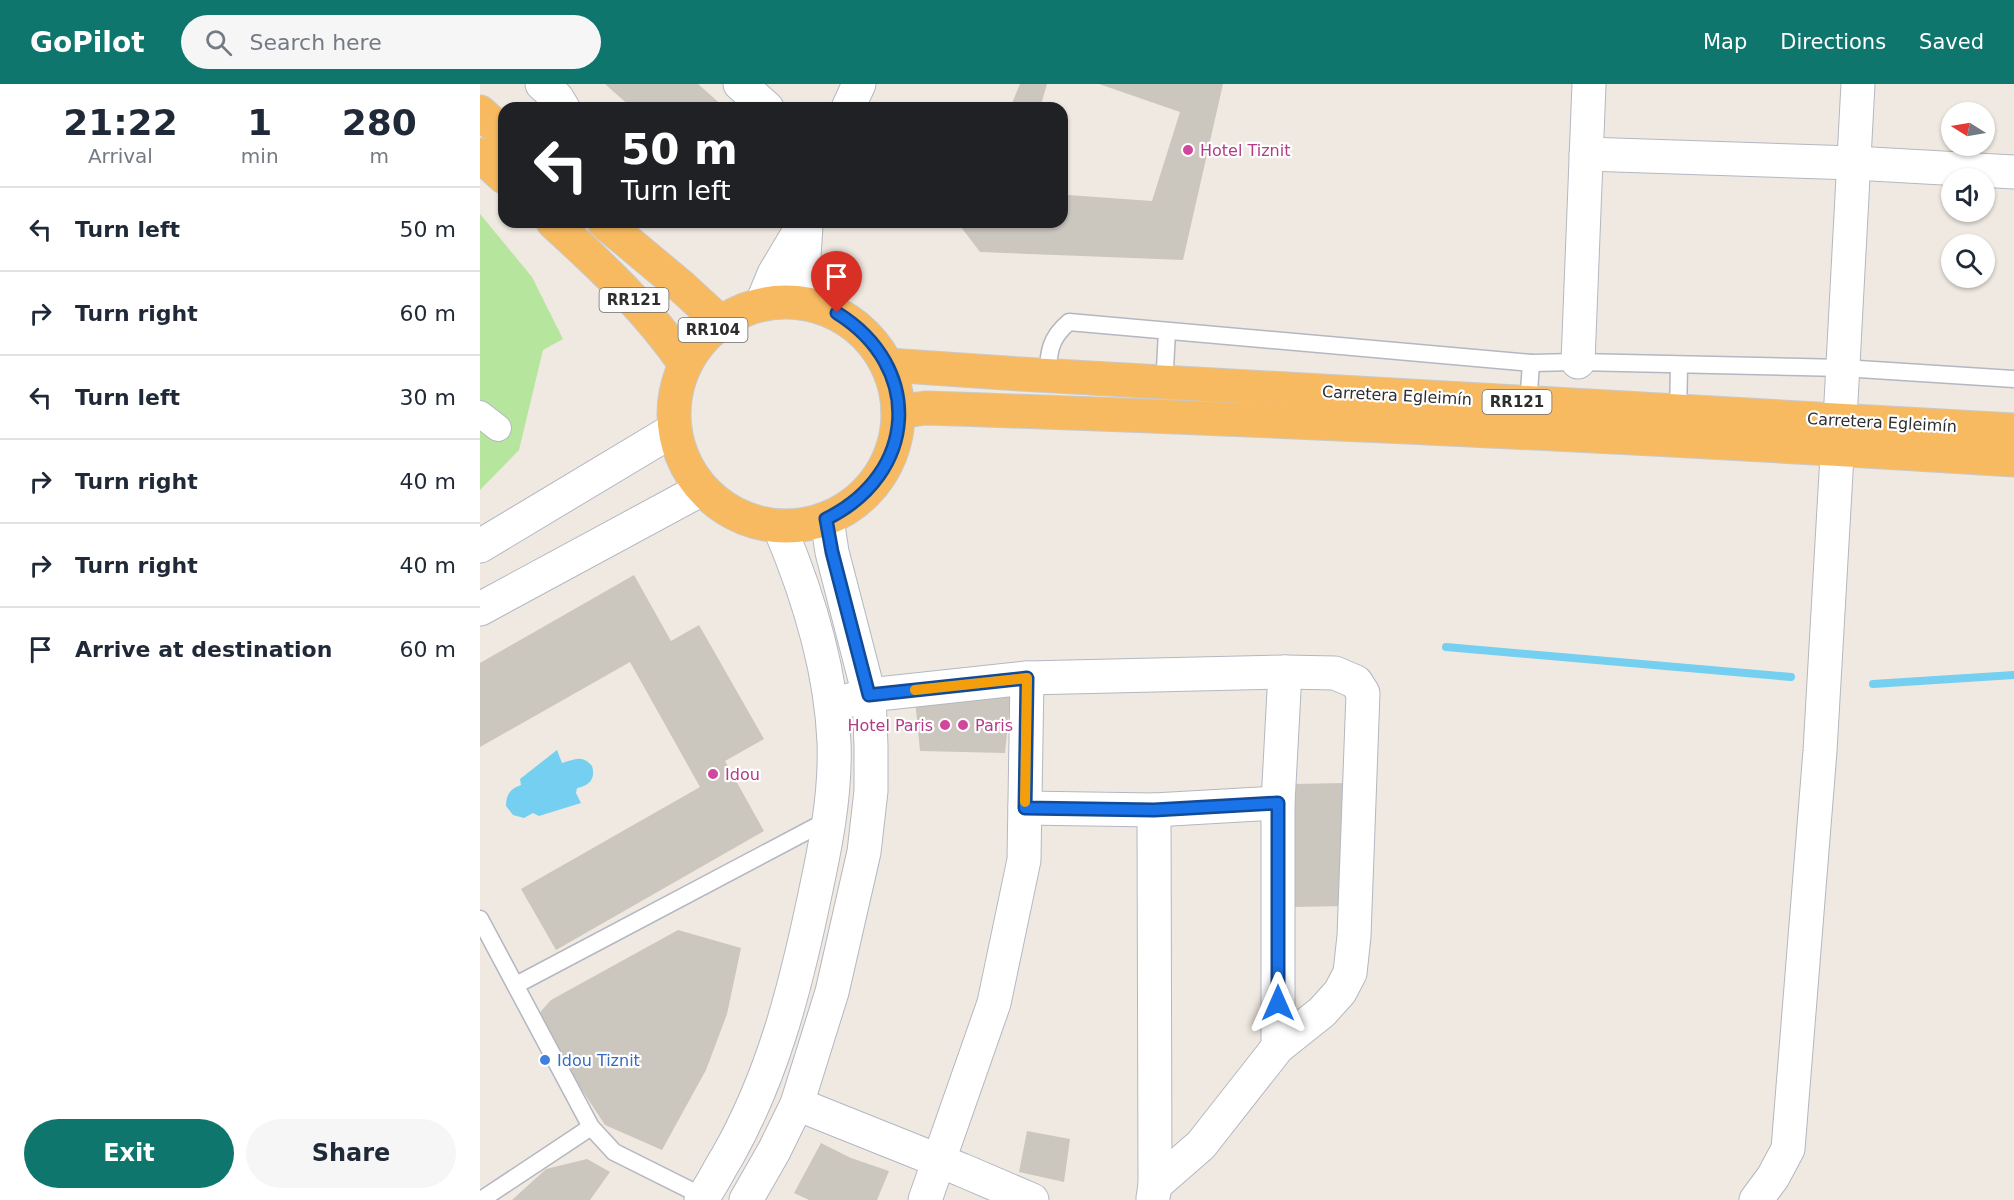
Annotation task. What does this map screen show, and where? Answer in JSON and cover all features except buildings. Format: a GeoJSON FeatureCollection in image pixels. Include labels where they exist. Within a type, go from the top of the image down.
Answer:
{"type":"FeatureCollection","features":[{"type":"Feature","properties":{"kind":"highway"},"geometry":{"type":"LineString","coordinates":[[480,112],[498,129]]}},
{"type":"Feature","properties":{"kind":"highway"},"geometry":{"type":"LineString","coordinates":[[480,155],[498,172]]}},
{"type":"Feature","properties":{"kind":"highway","name":"RR121"},"geometry":{"type":"LineString","coordinates":[[559,228],[619,283],[665,335],[685,364]]}},
{"type":"Feature","properties":{"kind":"highway","name":"RR121"},"geometry":{"type":"LineString","coordinates":[[611,228],[720,322]]}},
{"type":"Feature","properties":{"kind":"highway","name":"RR104"},"geometry":{"type":"LineString","coordinates":[[801,302],[828,309],[852,322],[866,335],[888,365],[895,388],[898,411],[897,431],[885,468],[860,499],[844,510],[811,524],[779,526],[751,521],[724,508],[702,489],[684,461],[675,429],[675,396],[685,364],[700,341],[720,322],[733,314],[762,303],[801,302]]}},
{"type":"Feature","properties":{"kind":"highway","name":"Carretera Egleimín"},"geometry":{"type":"LineString","coordinates":[[888,365],[1165,382],[1527,418]]}},
{"type":"Feature","properties":{"kind":"highway","name":"Carretera Egleimín"},"geometry":{"type":"LineString","coordinates":[[898,411],[925,408],[1161,415],[1527,418],[1839,434],[2014,430]]}},
{"type":"Feature","properties":{"kind":"highway","name":"Carretera Egleimín"},"geometry":{"type":"LineString","coordinates":[[1839,434],[2014,460]]}},
{"type":"Feature","properties":{"kind":"street"},"geometry":{"type":"LineString","coordinates":[[542,84],[559,102]]}},
{"type":"Feature","properties":{"kind":"street"},"geometry":{"type":"LineString","coordinates":[[740,84],[760,102]]}},
{"type":"Feature","properties":{"kind":"street"},"geometry":{"type":"LineString","coordinates":[[851,102],[859,84]]}},
{"type":"Feature","properties":{"kind":"street"},"geometry":{"type":"LineString","coordinates":[[1578,362],[1589,84]]}},
{"type":"Feature","properties":{"kind":"street"},"geometry":{"type":"LineString","coordinates":[[1756,1200],[1773,1177],[1788,1149],[1820,751],[1858,84]]}},
{"type":"Feature","properties":{"kind":"street"},"geometry":{"type":"LineString","coordinates":[[1586,154],[1854,163],[2014,172]]}},
{"type":"Feature","properties":{"kind":"street","name":"RR104"},"geometry":{"type":"LineString","coordinates":[[762,303],[774,274],[801,228]]}},
{"type":"Feature","properties":{"kind":"street","name":"RR104"},"geometry":{"type":"LineString","coordinates":[[801,302],[805,228]]}},
{"type":"Feature","properties":{"kind":"street"},"geometry":{"type":"LineString","coordinates":[[480,546],[675,429]]}},
{"type":"Feature","properties":{"kind":"street"},"geometry":{"type":"LineString","coordinates":[[480,609],[702,489]]}},
{"type":"Feature","properties":{"kind":"street"},"geometry":{"type":"LineString","coordinates":[[746,1200],[797,1104],[832,992],[864,852],[871,791],[869,695],[832,552],[826,519]]}},
{"type":"Feature","properties":{"kind":"street"},"geometry":{"type":"LineString","coordinates":[[703,1198],[744,1127],[777,1045],[793,996],[830,819],[834,774],[831,705],[798,572],[779,526]]}},
{"type":"Feature","properties":{"kind":"street"},"geometry":{"type":"LineString","coordinates":[[831,705],[869,695],[1027,678],[1285,672],[1335,674],[1356,682],[1363,693],[1354,936],[1350,973],[1340,992],[1322,1012],[1278,1047],[1201,1145],[1154,1192]]}},
{"type":"Feature","properties":{"kind":"street"},"geometry":{"type":"LineString","coordinates":[[1278,1047],[1278,803],[1285,672]]}},
{"type":"Feature","properties":{"kind":"street"},"geometry":{"type":"LineString","coordinates":[[926,1200],[994,1003],[1024,860],[1027,678]]}},
{"type":"Feature","properties":{"kind":"street"},"geometry":{"type":"LineString","coordinates":[[1025,808],[1154,810],[1278,803]]}},
{"type":"Feature","properties":{"kind":"street"},"geometry":{"type":"LineString","coordinates":[[1154,810],[1154,1192]]}},
{"type":"Feature","properties":{"kind":"street"},"geometry":{"type":"LineString","coordinates":[[797,1104],[1032,1200]]}},
{"type":"Feature","properties":{"kind":"lane"},"geometry":{"type":"LineString","coordinates":[[1047,375],[1049,349],[1058,331],[1069,322],[1531,363],[1843,368],[2014,379]]}},
{"type":"Feature","properties":{"kind":"lane"},"geometry":{"type":"LineString","coordinates":[[1161,415],[1167,331]]}},
{"type":"Feature","properties":{"kind":"lane"},"geometry":{"type":"LineString","coordinates":[[1527,418],[1531,363]]}},
{"type":"Feature","properties":{"kind":"lane"},"geometry":{"type":"LineString","coordinates":[[1677,425],[1679,364]]}},
{"type":"Feature","properties":{"kind":"lane"},"geometry":{"type":"LineString","coordinates":[[516,985],[830,819]]}},
{"type":"Feature","properties":{"kind":"lane"},"geometry":{"type":"LineString","coordinates":[[480,919],[591,1127],[614,1152],[703,1198]]}},
{"type":"Feature","properties":{"kind":"lane"},"geometry":{"type":"LineString","coordinates":[[481,1200],[591,1127]]}},
{"type":"Feature","properties":{"kind":"green space"},"geometry":{"type":"Polygon","coordinates":[[[480,214],[532,277],[563,339],[543,350],[519,450],[480,490],[480,214]]]}},
{"type":"Feature","properties":{"kind":"water"},"geometry":{"type":"Polygon","coordinates":[[[557,750],[562,763],[581,759],[592,766],[593,775],[590,781],[585,786],[577,788],[576,793],[581,803],[539,816],[533,813],[524,818],[513,815],[506,806],[509,793],[521,785],[520,779],[557,750]]]}},
{"type":"Feature","properties":{"kind":"waterway"},"geometry":{"type":"LineString","coordinates":[[1446,647],[1791,677]]}},
{"type":"Feature","properties":{"kind":"waterway"},"geometry":{"type":"LineString","coordinates":[[1873,684],[2014,675]]}},
{"type":"Feature","properties":{"kind":"slow traffic"},"geometry":{"type":"LineString","coordinates":[[915,690],[1027,678],[1025,802]]}},
{"type":"Feature","properties":{"kind":"place","name":"Hotel Tiznit"},"geometry":{"type":"Point","coordinates":[1188,150]}},
{"type":"Feature","properties":{"kind":"place","name":"Hotel Paris"},"geometry":{"type":"Point","coordinates":[945,725]}},
{"type":"Feature","properties":{"kind":"place","name":"Paris"},"geometry":{"type":"Point","coordinates":[963,725]}},
{"type":"Feature","properties":{"kind":"place","name":"Idou"},"geometry":{"type":"Point","coordinates":[713,774]}},
{"type":"Feature","properties":{"kind":"place","name":"Idou Tiznit"},"geometry":{"type":"Point","coordinates":[545,1060]}},
{"type":"Feature","properties":{"kind":"route"},"geometry":{"type":"LineString","coordinates":[[837,313],[852,322],[866,335],[888,365],[895,388],[898,411],[897,431],[885,468],[860,499],[826,519],[832,552],[869,695],[1027,678],[1025,808],[1154,810],[1278,803],[1278,1003]]}}]}
